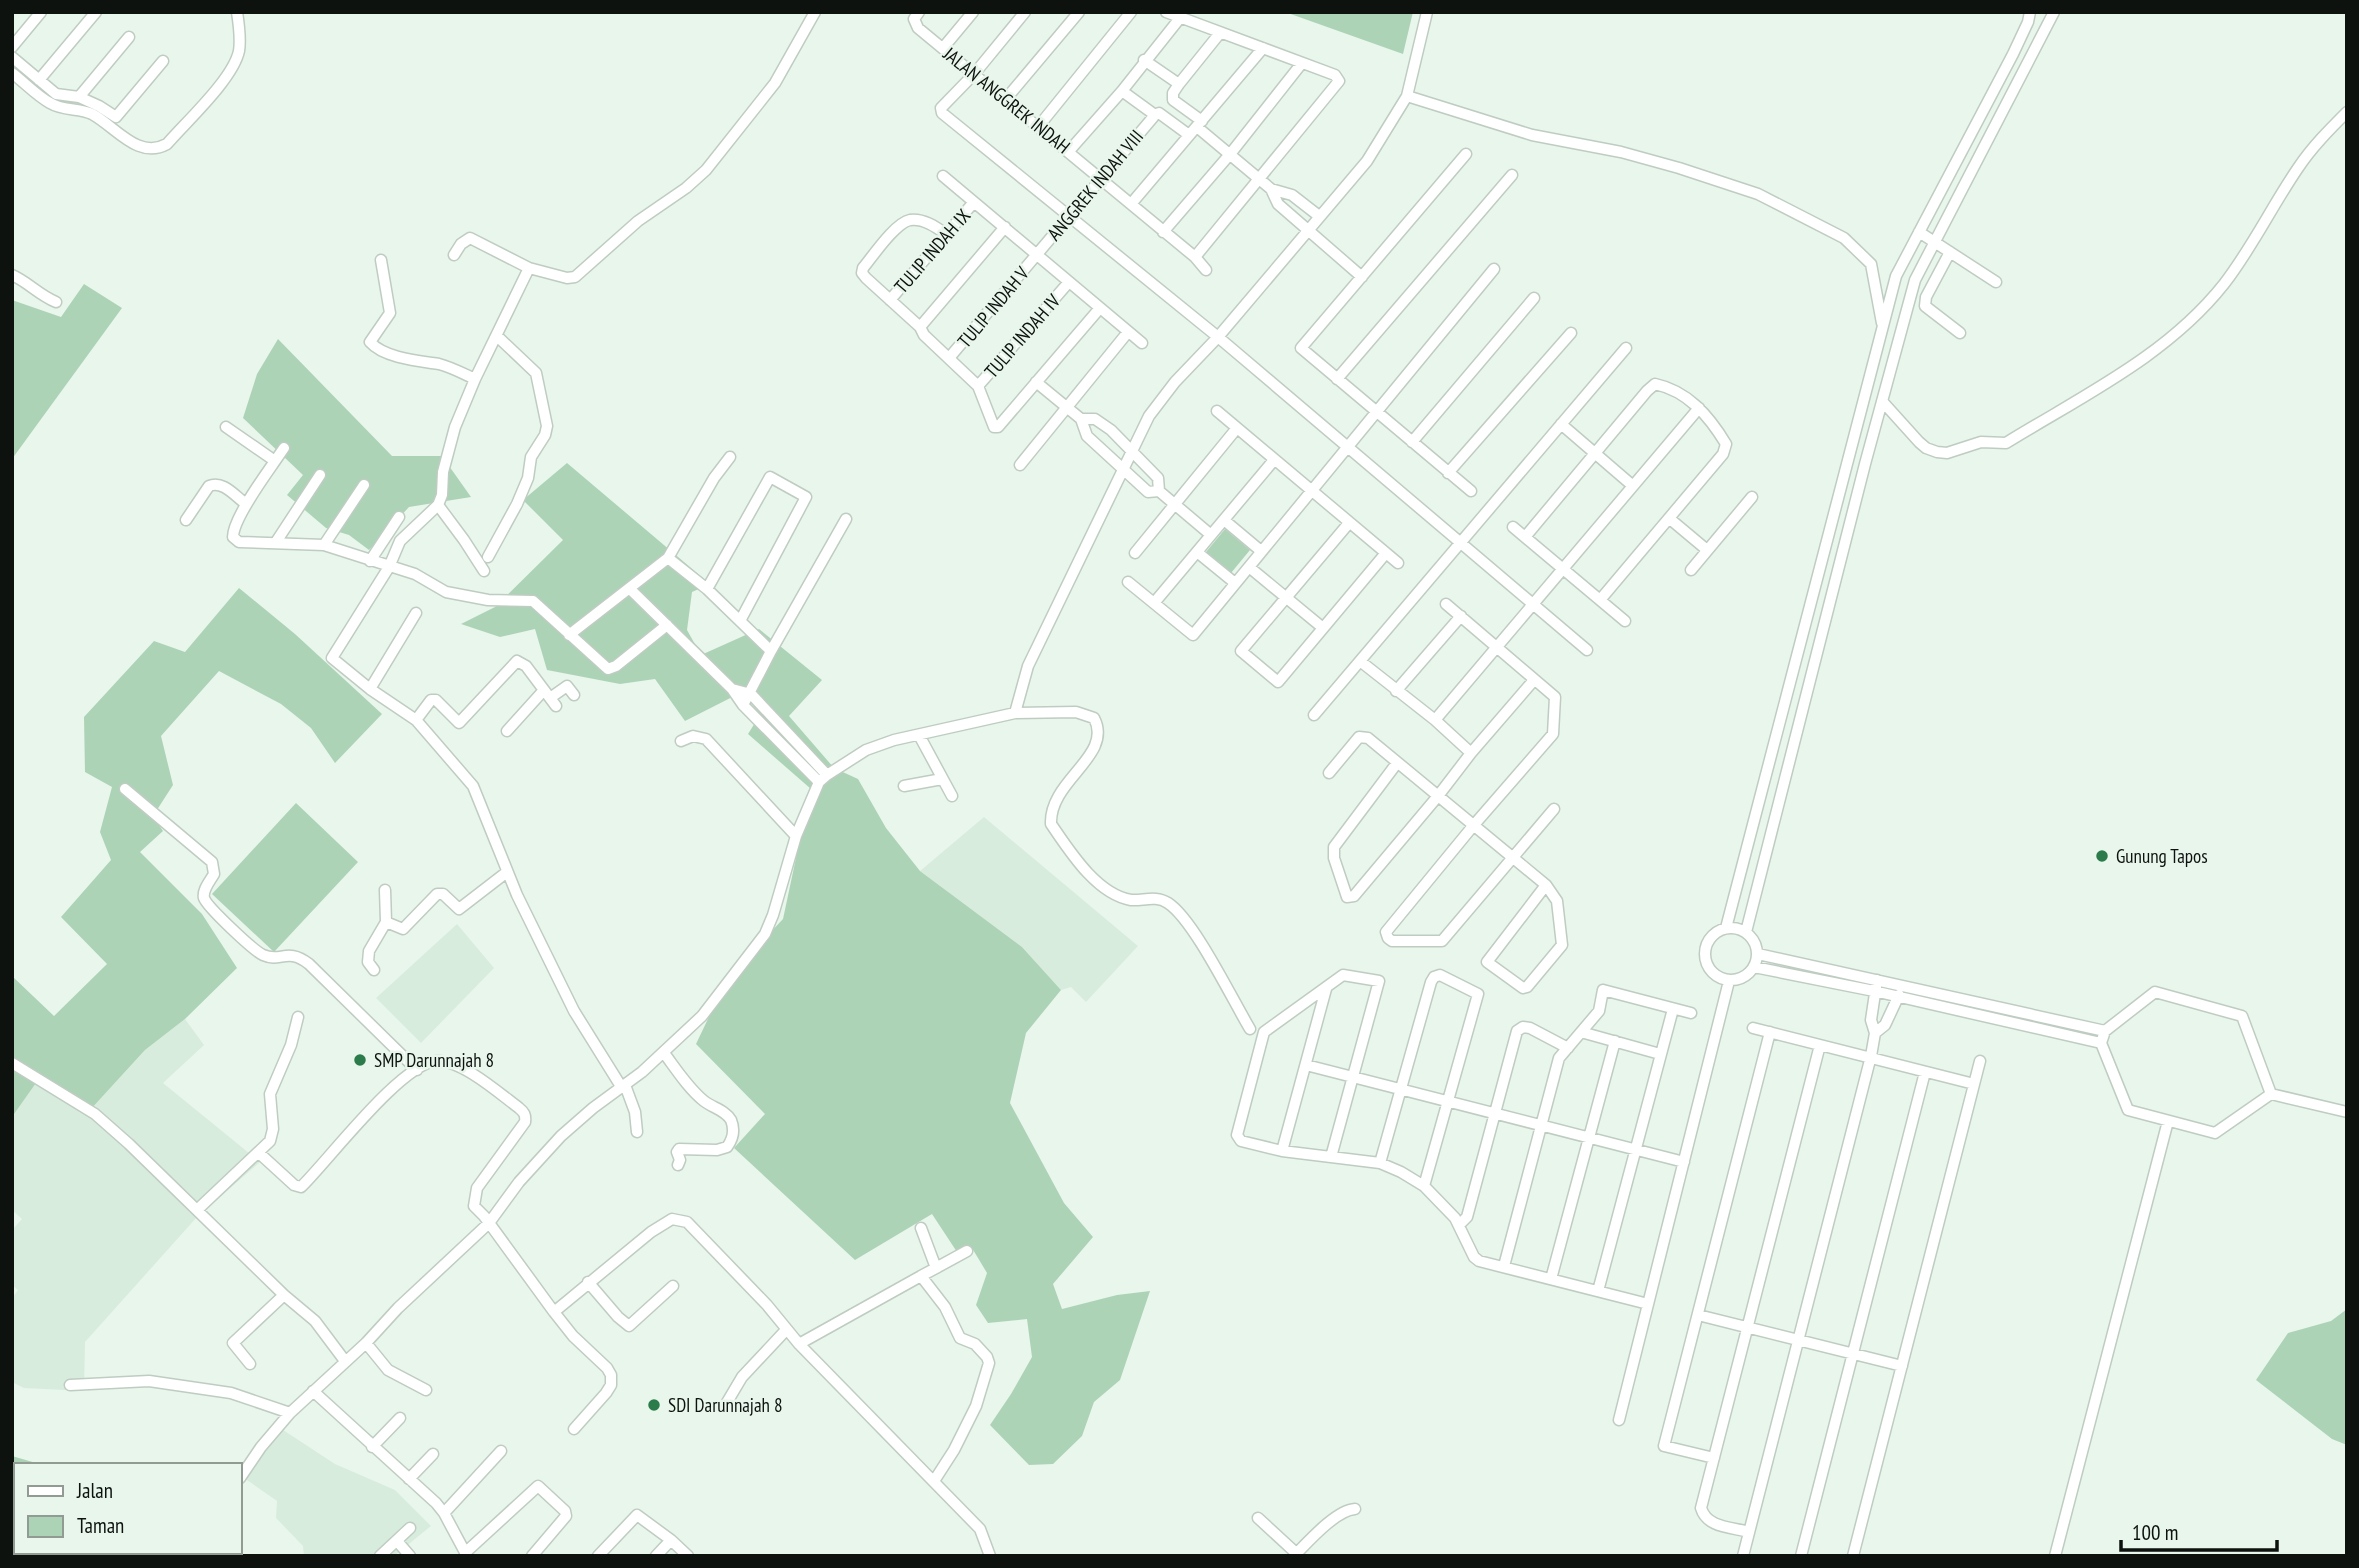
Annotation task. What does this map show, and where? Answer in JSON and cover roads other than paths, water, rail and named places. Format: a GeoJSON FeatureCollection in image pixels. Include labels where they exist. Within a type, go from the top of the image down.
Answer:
{"type":"FeatureCollection","features":[{"type":"Feature","properties":{"kind":"street"},"geometry":{"type":"LineString","coordinates":[[12,47],[41,12]]}},
{"type":"Feature","properties":{"kind":"street"},"geometry":{"type":"LineString","coordinates":[[39,80],[96,12]]}},
{"type":"Feature","properties":{"kind":"street"},"geometry":{"type":"LineString","coordinates":[[12,73],[51,104],[78,109],[92,115],[143,148],[159,148],[167,144],[231,71],[240,41],[237,12]]}},
{"type":"Feature","properties":{"kind":"street"},"geometry":{"type":"LineString","coordinates":[[454,255],[461,244],[470,238],[529,268],[567,278],[575,277],[638,220],[706,170],[775,83],[815,12]]}},
{"type":"Feature","properties":{"kind":"street"},"geometry":{"type":"LineString","coordinates":[[943,48],[973,12]]}},
{"type":"Feature","properties":{"kind":"street"},"geometry":{"type":"LineString","coordinates":[[1025,12],[975,73],[941,108],[942,113],[1218,337],[1587,650]]}},
{"type":"Feature","properties":{"kind":"street"},"geometry":{"type":"LineString","coordinates":[[1005,100],[1079,12]]}},
{"type":"Feature","properties":{"kind":"street"},"geometry":{"type":"LineString","coordinates":[[1038,127],[1131,12]]}},
{"type":"Feature","properties":{"kind":"street"},"geometry":{"type":"LineString","coordinates":[[1166,12],[1335,75],[1339,84],[1195,257]]}},
{"type":"Feature","properties":{"kind":"street"},"geometry":{"type":"LineString","coordinates":[[1015,713],[1028,666],[1149,416],[1175,382],[1218,337],[1367,161],[1408,91],[1427,12]]}},
{"type":"Feature","properties":{"kind":"street"},"geometry":{"type":"LineString","coordinates":[[1726,928],[1896,276],[2014,54],[2030,12]]}},
{"type":"Feature","properties":{"kind":"street"},"geometry":{"type":"LineString","coordinates":[[1746,932],[1865,464],[1915,280],[2054,12]]}},
{"type":"Feature","properties":{"kind":"street","name":"JALAN ANGGREK INDAH"},"geometry":{"type":"LineString","coordinates":[[917,17],[943,48],[1195,257],[1206,270]]}},
{"type":"Feature","properties":{"kind":"street"},"geometry":{"type":"LineString","coordinates":[[1069,151],[1122,91],[1180,18]]}},
{"type":"Feature","properties":{"kind":"street"},"geometry":{"type":"LineString","coordinates":[[1220,33],[1179,84],[1172,100],[1270,189],[1278,204],[1362,276]]}},
{"type":"Feature","properties":{"kind":"street"},"geometry":{"type":"LineString","coordinates":[[79,97],[129,37]]}},
{"type":"Feature","properties":{"kind":"street"},"geometry":{"type":"LineString","coordinates":[[1131,204],[1263,48]]}},
{"type":"Feature","properties":{"kind":"street"},"geometry":{"type":"LineString","coordinates":[[2014,54],[2029,62]]}},
{"type":"Feature","properties":{"kind":"street"},"geometry":{"type":"LineString","coordinates":[[12,57],[56,94],[79,97],[117,117],[163,61]]}},
{"type":"Feature","properties":{"kind":"street"},"geometry":{"type":"LineString","coordinates":[[1144,60],[1179,84]]}},
{"type":"Feature","properties":{"kind":"street"},"geometry":{"type":"LineString","coordinates":[[1163,232],[1303,63]]}},
{"type":"Feature","properties":{"kind":"street"},"geometry":{"type":"LineString","coordinates":[[1122,91],[1189,135]]}},
{"type":"Feature","properties":{"kind":"street"},"geometry":{"type":"LineString","coordinates":[[1408,91],[1532,135],[1621,152],[1758,194],[1844,238],[1865,257],[1871,264],[1883,325]]}},
{"type":"Feature","properties":{"kind":"street"},"geometry":{"type":"LineString","coordinates":[[1882,401],[1926,448],[1947,453],[1982,442],[2006,443],[2142,360],[2186,324],[2224,284],[2297,169],[2347,112]]}},
{"type":"Feature","properties":{"kind":"street","name":"ANGGREK INDAH VIII"},"geometry":{"type":"LineString","coordinates":[[1036,256],[1155,115]]}},
{"type":"Feature","properties":{"kind":"street"},"geometry":{"type":"LineString","coordinates":[[1466,154],[1301,348],[1471,491]]}},
{"type":"Feature","properties":{"kind":"street"},"geometry":{"type":"LineString","coordinates":[[1337,379],[1512,175]]}},
{"type":"Feature","properties":{"kind":"street"},"geometry":{"type":"LineString","coordinates":[[943,176],[1142,343]]}},
{"type":"Feature","properties":{"kind":"street"},"geometry":{"type":"LineString","coordinates":[[1270,189],[1292,195],[1319,216]]}},
{"type":"Feature","properties":{"kind":"street","name":"TULIP INDAH IX"},"geometry":{"type":"LineString","coordinates":[[890,300],[974,202]]}},
{"type":"Feature","properties":{"kind":"street"},"geometry":{"type":"LineString","coordinates":[[946,234],[928,222],[910,220],[898,227],[863,268],[862,273],[920,327],[979,388],[992,425],[996,428],[1100,308]]}},
{"type":"Feature","properties":{"kind":"street"},"geometry":{"type":"LineString","coordinates":[[920,327],[1005,228]]}},
{"type":"Feature","properties":{"kind":"street"},"geometry":{"type":"LineString","coordinates":[[1919,232],[1996,282]]}},
{"type":"Feature","properties":{"kind":"street"},"geometry":{"type":"LineString","coordinates":[[1950,252],[1926,297],[1925,306],[1960,333]]}},
{"type":"Feature","properties":{"kind":"street","name":"TULIP INDAH V"},"geometry":{"type":"LineString","coordinates":[[949,358],[1036,256]]}},
{"type":"Feature","properties":{"kind":"street"},"geometry":{"type":"LineString","coordinates":[[382,260],[390,313],[371,338],[374,346],[418,362],[441,365],[475,379]]}},
{"type":"Feature","properties":{"kind":"street"},"geometry":{"type":"LineString","coordinates":[[529,268],[455,426],[438,505],[400,541],[389,567],[332,658],[370,689],[416,720],[473,786],[507,872],[574,1011],[624,1086],[635,1112],[637,1132]]}},
{"type":"Feature","properties":{"kind":"street"},"geometry":{"type":"LineString","coordinates":[[1128,582],[1193,635],[1494,269]]}},
{"type":"Feature","properties":{"kind":"street"},"geometry":{"type":"LineString","coordinates":[[12,275],[56,302]]}},
{"type":"Feature","properties":{"kind":"street","name":"TULIP INDAH IV"},"geometry":{"type":"LineString","coordinates":[[979,388],[1069,282]]}},
{"type":"Feature","properties":{"kind":"street"},"geometry":{"type":"LineString","coordinates":[[1412,442],[1534,298]]}},
{"type":"Feature","properties":{"kind":"street"},"geometry":{"type":"LineString","coordinates":[[1020,465],[1128,332]]}},
{"type":"Feature","properties":{"kind":"street"},"geometry":{"type":"LineString","coordinates":[[1448,473],[1571,332]]}},
{"type":"Feature","properties":{"kind":"street"},"geometry":{"type":"LineString","coordinates":[[488,557],[517,504],[528,478],[531,457],[545,435],[547,426],[536,373],[498,337]]}},
{"type":"Feature","properties":{"kind":"street"},"geometry":{"type":"LineString","coordinates":[[1314,715],[1626,348]]}},
{"type":"Feature","properties":{"kind":"street"},"geometry":{"type":"LineString","coordinates":[[1036,382],[1081,419],[1102,422],[1157,478],[1159,491],[1211,535]]}},
{"type":"Feature","properties":{"kind":"street"},"geometry":{"type":"LineString","coordinates":[[1525,537],[1647,391],[1655,384],[1682,393],[1699,408],[1726,444],[1717,463],[1600,600]]}},
{"type":"Feature","properties":{"kind":"street"},"geometry":{"type":"LineString","coordinates":[[1435,720],[1699,408]]}},
{"type":"Feature","properties":{"kind":"street"},"geometry":{"type":"LineString","coordinates":[[1217,411],[1398,563]]}},
{"type":"Feature","properties":{"kind":"street"},"geometry":{"type":"LineString","coordinates":[[1081,419],[1087,436],[1148,492],[1159,491]]}},
{"type":"Feature","properties":{"kind":"street"},"geometry":{"type":"LineString","coordinates":[[1561,424],[1633,486]]}},
{"type":"Feature","properties":{"kind":"street"},"geometry":{"type":"LineString","coordinates":[[226,427],[275,461]]}},
{"type":"Feature","properties":{"kind":"street"},"geometry":{"type":"LineString","coordinates":[[1135,553],[1237,428]]}},
{"type":"Feature","properties":{"kind":"street"},"geometry":{"type":"LineString","coordinates":[[284,448],[246,504],[233,531],[233,537],[239,541],[324,545],[415,574],[446,592],[488,600],[533,601],[608,669],[616,666],[667,625]]}},
{"type":"Feature","properties":{"kind":"street"},"geometry":{"type":"LineString","coordinates":[[569,635],[668,558],[714,478],[730,457]]}},
{"type":"Feature","properties":{"kind":"street"},"geometry":{"type":"LineString","coordinates":[[1154,603],[1274,460]]}},
{"type":"Feature","properties":{"kind":"street"},"geometry":{"type":"LineString","coordinates":[[1849,462],[1865,464]]}},
{"type":"Feature","properties":{"kind":"street"},"geometry":{"type":"LineString","coordinates":[[276,542],[320,475]]}},
{"type":"Feature","properties":{"kind":"street"},"geometry":{"type":"LineString","coordinates":[[707,589],[770,477],[806,497],[740,621]]}},
{"type":"Feature","properties":{"kind":"street"},"geometry":{"type":"LineString","coordinates":[[186,520],[209,486],[214,484],[222,486],[246,504]]}},
{"type":"Feature","properties":{"kind":"street"},"geometry":{"type":"LineString","coordinates":[[324,545],[364,485]]}},
{"type":"Feature","properties":{"kind":"street"},"geometry":{"type":"LineString","coordinates":[[1691,570],[1752,497]]}},
{"type":"Feature","properties":{"kind":"street"},"geometry":{"type":"LineString","coordinates":[[438,505],[484,572]]}},
{"type":"Feature","properties":{"kind":"street"},"geometry":{"type":"LineString","coordinates":[[370,561],[399,517]]}},
{"type":"Feature","properties":{"kind":"street"},"geometry":{"type":"LineString","coordinates":[[743,705],[846,519]]}},
{"type":"Feature","properties":{"kind":"street"},"geometry":{"type":"LineString","coordinates":[[1670,519],[1707,550]]}},
{"type":"Feature","properties":{"kind":"street"},"geometry":{"type":"LineString","coordinates":[[1224,520],[1261,551]]}},
{"type":"Feature","properties":{"kind":"street"},"geometry":{"type":"LineString","coordinates":[[1349,523],[1241,651],[1278,682],[1386,553]]}},
{"type":"Feature","properties":{"kind":"street"},"geometry":{"type":"LineString","coordinates":[[1513,527],[1625,621]]}},
{"type":"Feature","properties":{"kind":"street"},"geometry":{"type":"LineString","coordinates":[[1197,552],[1236,583]]}},
{"type":"Feature","properties":{"kind":"street"},"geometry":{"type":"LineString","coordinates":[[668,558],[707,589],[771,651]]}},
{"type":"Feature","properties":{"kind":"street"},"geometry":{"type":"LineString","coordinates":[[1249,567],[1323,628]]}},
{"type":"Feature","properties":{"kind":"street"},"geometry":{"type":"LineString","coordinates":[[630,589],[732,689],[743,705],[823,778]]}},
{"type":"Feature","properties":{"kind":"street"},"geometry":{"type":"LineString","coordinates":[[1446,604],[1557,699],[1553,734],[1386,932],[1388,938],[1392,941],[1442,941],[1554,809]]}},
{"type":"Feature","properties":{"kind":"street"},"geometry":{"type":"LineString","coordinates":[[370,689],[416,613]]}},
{"type":"Feature","properties":{"kind":"street"},"geometry":{"type":"LineString","coordinates":[[1396,691],[1461,616]]}},
{"type":"Feature","properties":{"kind":"street"},"geometry":{"type":"LineString","coordinates":[[416,720],[430,700],[436,700],[459,723],[517,661],[526,666],[550,698]]}},
{"type":"Feature","properties":{"kind":"street"},"geometry":{"type":"LineString","coordinates":[[1360,661],[1471,752]]}},
{"type":"Feature","properties":{"kind":"street"},"geometry":{"type":"LineString","coordinates":[[1397,763],[1334,847],[1334,858],[1347,897],[1354,896],[1438,796],[1471,752],[1534,680]]}},
{"type":"Feature","properties":{"kind":"street"},"geometry":{"type":"LineString","coordinates":[[507,731],[567,686],[574,695]]}},
{"type":"Feature","properties":{"kind":"street"},"geometry":{"type":"LineString","coordinates":[[732,689],[751,694],[823,778]]}},
{"type":"Feature","properties":{"kind":"street"},"geometry":{"type":"LineString","coordinates":[[242,1475],[261,1447],[290,1413],[489,1223],[520,1182],[561,1136],[664,1053],[702,1016],[765,934],[796,836],[823,778],[866,750],[1015,713],[1076,712],[1094,718],[1098,727],[1095,746],[1056,796],[1051,824],[1088,874],[1110,891],[1132,900],[1159,899],[1171,906],[1199,941],[1250,1029]]}},
{"type":"Feature","properties":{"kind":"street"},"geometry":{"type":"LineString","coordinates":[[919,735],[951,796]]}},
{"type":"Feature","properties":{"kind":"street"},"geometry":{"type":"LineString","coordinates":[[681,741],[693,736],[706,739],[796,836]]}},
{"type":"Feature","properties":{"kind":"street"},"geometry":{"type":"LineString","coordinates":[[1328,773],[1359,737],[1368,738],[1546,885],[1557,901],[1562,945],[1530,984],[1523,988],[1487,962],[1546,885]]}},
{"type":"Feature","properties":{"kind":"street"},"geometry":{"type":"LineString","coordinates":[[904,786],[942,779]]}},
{"type":"Feature","properties":{"kind":"street"},"geometry":{"type":"LineString","coordinates":[[125,789],[212,862],[215,874],[204,892],[204,900],[211,910],[262,955],[300,956],[417,1070]]}},
{"type":"Feature","properties":{"kind":"street"},"geometry":{"type":"LineString","coordinates":[[386,922],[406,928],[440,894],[460,909],[507,872]]}},
{"type":"Feature","properties":{"kind":"street"},"geometry":{"type":"LineString","coordinates":[[374,970],[368,962],[369,951],[386,922],[385,890]]}},
{"type":"Feature","properties":{"kind":"street"},"geometry":{"type":"LineString","coordinates":[[1726,928],[1746,932],[1756,945],[1758,954],[1754,967],[1748,975],[1739,980],[1719,978],[1710,971],[1705,961],[1708,940],[1716,932],[1726,928]]}},
{"type":"Feature","properties":{"kind":"street"},"geometry":{"type":"LineString","coordinates":[[1758,954],[2105,1031]]}},
{"type":"Feature","properties":{"kind":"street"},"geometry":{"type":"LineString","coordinates":[[1754,967],[1874,991],[1898,999],[2101,1044]]}},
{"type":"Feature","properties":{"kind":"street"},"geometry":{"type":"LineString","coordinates":[[1331,1157],[1379,981],[1343,975],[1264,1032],[1237,1135],[1241,1141],[1282,1151],[1331,1157],[1380,1163],[1424,1186],[1455,1218],[1474,1257],[1479,1261],[1648,1304]]}},
{"type":"Feature","properties":{"kind":"street"},"geometry":{"type":"LineString","coordinates":[[1380,1163],[1431,982],[1434,977],[1440,975],[1478,994],[1424,1186]]}},
{"type":"Feature","properties":{"kind":"street"},"geometry":{"type":"LineString","coordinates":[[1743,1556],[1871,1056],[1875,1033],[1871,1020],[1877,980]]}},
{"type":"Feature","properties":{"kind":"street"},"geometry":{"type":"LineString","coordinates":[[1619,1420],[1729,981]]}},
{"type":"Feature","properties":{"kind":"street"},"geometry":{"type":"LineString","coordinates":[[1875,1033],[1885,1025],[1898,999],[1900,985]]}},
{"type":"Feature","properties":{"kind":"street"},"geometry":{"type":"LineString","coordinates":[[1282,1151],[1326,989]]}},
{"type":"Feature","properties":{"kind":"street"},"geometry":{"type":"LineString","coordinates":[[1504,1266],[1559,1058],[1598,1011],[1603,990],[1691,1013]]}},
{"type":"Feature","properties":{"kind":"street"},"geometry":{"type":"LineString","coordinates":[[2270,1094],[2242,1016],[2155,992],[2105,1031],[2101,1044],[2128,1110],[2215,1133],[2270,1094],[2347,1112]]}},
{"type":"Feature","properties":{"kind":"street"},"geometry":{"type":"LineString","coordinates":[[1598,1291],[1673,1009]]}},
{"type":"Feature","properties":{"kind":"street"},"geometry":{"type":"LineString","coordinates":[[197,1210],[270,1141],[273,1133],[270,1094],[291,1045],[298,1017]]}},
{"type":"Feature","properties":{"kind":"street"},"geometry":{"type":"LineString","coordinates":[[1459,1225],[1467,1217],[1517,1031],[1523,1027],[1530,1028],[1568,1048]]}},
{"type":"Feature","properties":{"kind":"street"},"geometry":{"type":"LineString","coordinates":[[1753,1028],[1974,1084]]}},
{"type":"Feature","properties":{"kind":"street"},"geometry":{"type":"LineString","coordinates":[[1581,1032],[1660,1054]]}},
{"type":"Feature","properties":{"kind":"street"},"geometry":{"type":"LineString","coordinates":[[1714,1458],[1664,1446],[1770,1032]]}},
{"type":"Feature","properties":{"kind":"street"},"geometry":{"type":"LineString","coordinates":[[1551,1279],[1615,1041]]}},
{"type":"Feature","properties":{"kind":"street"},"geometry":{"type":"LineString","coordinates":[[1749,1532],[1710,1522],[1704,1518],[1701,1508],[1820,1045]]}},
{"type":"Feature","properties":{"kind":"street"},"geometry":{"type":"LineString","coordinates":[[664,1053],[705,1102],[728,1116],[733,1128],[732,1139],[727,1147],[717,1150],[679,1149],[678,1165]]}},
{"type":"Feature","properties":{"kind":"street"},"geometry":{"type":"LineString","coordinates":[[259,1153],[294,1185],[301,1187],[383,1096],[433,1061],[445,1062],[474,1074],[524,1112],[525,1122],[477,1188],[474,1206],[573,1336],[611,1375],[611,1385],[606,1393],[574,1429]]}},
{"type":"Feature","properties":{"kind":"street"},"geometry":{"type":"LineString","coordinates":[[1853,1556],[1980,1061]]}},
{"type":"Feature","properties":{"kind":"street"},"geometry":{"type":"LineString","coordinates":[[12,1063],[94,1114],[284,1295],[315,1321],[345,1361]]}},
{"type":"Feature","properties":{"kind":"street"},"geometry":{"type":"LineString","coordinates":[[1306,1065],[1684,1161]]}},
{"type":"Feature","properties":{"kind":"street"},"geometry":{"type":"LineString","coordinates":[[1801,1556],[1925,1072]]}},
{"type":"Feature","properties":{"kind":"street"},"geometry":{"type":"LineString","coordinates":[[2055,1556],[2168,1121]]}},
{"type":"Feature","properties":{"kind":"street"},"geometry":{"type":"LineString","coordinates":[[554,1312],[651,1232],[677,1218],[687,1222],[767,1305],[799,1344],[980,1530],[989,1556]]}},
{"type":"Feature","properties":{"kind":"street"},"geometry":{"type":"LineString","coordinates":[[920,1228],[936,1268]]}},
{"type":"Feature","properties":{"kind":"street"},"geometry":{"type":"LineString","coordinates":[[799,1344],[967,1251]]}},
{"type":"Feature","properties":{"kind":"street"},"geometry":{"type":"LineString","coordinates":[[920,1276],[945,1307],[960,1338],[975,1344],[989,1363],[976,1406],[954,1450],[934,1481]]}},
{"type":"Feature","properties":{"kind":"street"},"geometry":{"type":"LineString","coordinates":[[588,1282],[629,1326],[673,1286]]}},
{"type":"Feature","properties":{"kind":"street"},"geometry":{"type":"LineString","coordinates":[[250,1364],[233,1343],[284,1295]]}},
{"type":"Feature","properties":{"kind":"street"},"geometry":{"type":"LineString","coordinates":[[1698,1315],[1902,1366]]}},
{"type":"Feature","properties":{"kind":"street"},"geometry":{"type":"LineString","coordinates":[[726,1404],[742,1377],[786,1330]]}},
{"type":"Feature","properties":{"kind":"street"},"geometry":{"type":"LineString","coordinates":[[366,1343],[388,1370],[426,1390]]}},
{"type":"Feature","properties":{"kind":"street"},"geometry":{"type":"LineString","coordinates":[[70,1385],[149,1381],[231,1393],[290,1413]]}},
{"type":"Feature","properties":{"kind":"street"},"geometry":{"type":"LineString","coordinates":[[313,1391],[444,1513],[466,1554],[538,1486],[565,1511],[566,1516],[532,1556]]}},
{"type":"Feature","properties":{"kind":"street"},"geometry":{"type":"LineString","coordinates":[[372,1447],[400,1418]]}},
{"type":"Feature","properties":{"kind":"street"},"geometry":{"type":"LineString","coordinates":[[444,1513],[501,1451]]}},
{"type":"Feature","properties":{"kind":"street"},"geometry":{"type":"LineString","coordinates":[[409,1479],[433,1454]]}},
{"type":"Feature","properties":{"kind":"street"},"geometry":{"type":"LineString","coordinates":[[1258,1518],[1295,1555],[1337,1516],[1355,1508]]}},
{"type":"Feature","properties":{"kind":"street"},"geometry":{"type":"LineString","coordinates":[[598,1556],[637,1515],[688,1556]]}},
{"type":"Feature","properties":{"kind":"street"},"geometry":{"type":"LineString","coordinates":[[380,1556],[410,1528]]}},
{"type":"Feature","properties":{"kind":"street"},"geometry":{"type":"LineString","coordinates":[[656,1556],[671,1540]]}},
{"type":"Feature","properties":{"kind":"street"},"geometry":{"type":"LineString","coordinates":[[397,1541],[410,1556]]}},
{"type":"Feature","properties":{"kind":"street"},"geometry":{"type":"LineString","coordinates":[[12,1555],[19,1556]]}},
{"type":"Feature","properties":{"kind":"place","name":"Gunung Tapos"},"geometry":{"type":"Point","coordinates":[2102,856]}},
{"type":"Feature","properties":{"kind":"place","name":"SMP Darunnajah 8"},"geometry":{"type":"Point","coordinates":[360,1060]}},
{"type":"Feature","properties":{"kind":"place","name":"SDI Darunnajah 8"},"geometry":{"type":"Point","coordinates":[654,1405]}}]}
